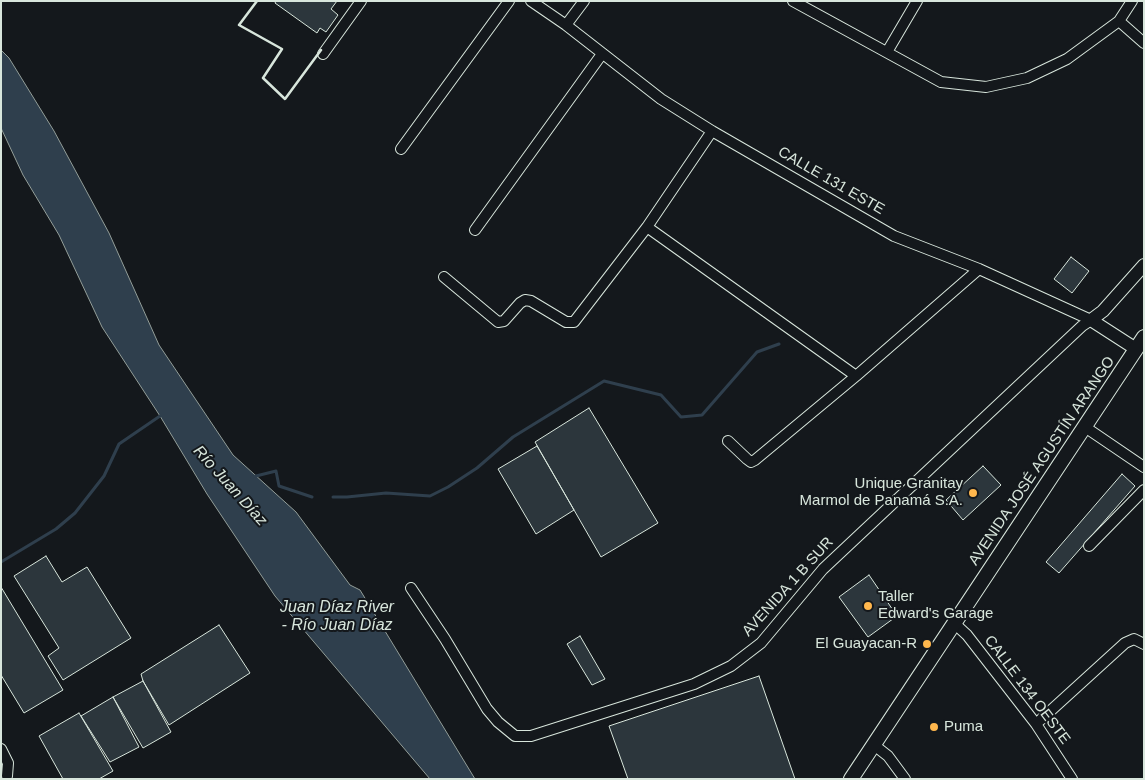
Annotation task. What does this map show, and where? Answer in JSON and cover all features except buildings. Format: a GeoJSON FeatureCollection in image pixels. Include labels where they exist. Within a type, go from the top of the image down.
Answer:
{"type":"FeatureCollection","features":[{"type":"Feature","properties":{"kind":"main road","name":"AVENIDA JOSÉ AGUSTÍN ARANGO"},"geometry":{"type":"LineString","coordinates":[[852,779],[1140,343]]}},
{"type":"Feature","properties":{"kind":"street"},"geometry":{"type":"LineString","coordinates":[[323,54],[361,1]]}},
{"type":"Feature","properties":{"kind":"street"},"geometry":{"type":"LineString","coordinates":[[401,149],[509,1]]}},
{"type":"Feature","properties":{"kind":"street","name":"CALLE 131 ESTE"},"geometry":{"type":"LineString","coordinates":[[532,1],[661,99],[712,131],[894,236],[979,269],[1140,343]]}},
{"type":"Feature","properties":{"kind":"street"},"geometry":{"type":"LineString","coordinates":[[566,26],[584,1]]}},
{"type":"Feature","properties":{"kind":"street"},"geometry":{"type":"LineString","coordinates":[[793,1],[942,82],[986,86],[1027,78],[1067,58],[1119,21],[1132,1]]}},
{"type":"Feature","properties":{"kind":"street"},"geometry":{"type":"LineString","coordinates":[[888,52],[917,1]]}},
{"type":"Feature","properties":{"kind":"street"},"geometry":{"type":"LineString","coordinates":[[1119,21],[1144,43]]}},
{"type":"Feature","properties":{"kind":"street"},"geometry":{"type":"LineString","coordinates":[[475,230],[602,54]]}},
{"type":"Feature","properties":{"kind":"street"},"geometry":{"type":"LineString","coordinates":[[444,277],[498,322],[504,321],[525,300],[531,301],[566,322],[572,323],[647,227],[712,131]]}},
{"type":"Feature","properties":{"kind":"street"},"geometry":{"type":"LineString","coordinates":[[647,227],[856,376]]}},
{"type":"Feature","properties":{"kind":"street","name":"AVENIDA 1 B SUR"},"geometry":{"type":"LineString","coordinates":[[411,588],[445,639],[487,709],[498,722],[515,736],[531,736],[694,684],[713,676],[731,666],[761,644],[823,568],[1082,326],[1103,311],[1144,265]]}},
{"type":"Feature","properties":{"kind":"street"},"geometry":{"type":"LineString","coordinates":[[728,441],[747,460],[754,461],[856,376],[979,269]]}},
{"type":"Feature","properties":{"kind":"street"},"geometry":{"type":"LineString","coordinates":[[1085,427],[1144,466]]}},
{"type":"Feature","properties":{"kind":"street"},"geometry":{"type":"LineString","coordinates":[[1090,546],[1144,490]]}},
{"type":"Feature","properties":{"kind":"street","name":"CALLE 134 OESTE"},"geometry":{"type":"LineString","coordinates":[[954,623],[967,635],[1036,724],[1072,779]]}},
{"type":"Feature","properties":{"kind":"street"},"geometry":{"type":"LineString","coordinates":[[1036,724],[1125,643],[1134,639],[1144,644]]}},
{"type":"Feature","properties":{"kind":"street"},"geometry":{"type":"LineString","coordinates":[[874,745],[888,756],[905,779]]}},
{"type":"Feature","properties":{"kind":"street"},"geometry":{"type":"LineString","coordinates":[[1,749],[8,763],[5,776]]}},
{"type":"Feature","properties":{"kind":"water","name":"Juan Díaz River - Río Juan Díaz"},"geometry":{"type":"Polygon","coordinates":[[[1,50],[9,58],[54,131],[109,233],[159,345],[233,455],[296,512],[350,585],[360,590],[475,779],[430,779],[275,596],[207,494],[160,416],[102,327],[59,235],[23,175],[1,128],[1,50]]]}},
{"type":"Feature","properties":{"kind":"waterway"},"geometry":{"type":"LineString","coordinates":[[333,497],[386,493],[430,496],[477,468],[513,437],[604,381],[661,395],[681,417],[702,415],[757,352],[779,344]]}},
{"type":"Feature","properties":{"kind":"waterway"},"geometry":{"type":"LineString","coordinates":[[1,562],[56,529],[75,513],[104,476],[119,444],[160,416]]}},
{"type":"Feature","properties":{"kind":"waterway"},"geometry":{"type":"LineString","coordinates":[[252,477],[276,471],[279,486],[312,497]]}},
{"type":"Feature","properties":{"kind":"wall"},"geometry":{"type":"LineString","coordinates":[[257,1],[239,25],[282,49],[263,78],[285,99],[321,50]]}},
{"type":"Feature","properties":{"kind":"place","name":"Unique Granitay Marmol de Panamá S.A."},"geometry":{"type":"Point","coordinates":[973,493]}},
{"type":"Feature","properties":{"kind":"place","name":"Taller Edward's Garage"},"geometry":{"type":"Point","coordinates":[868,606]}},
{"type":"Feature","properties":{"kind":"place","name":"El Guayacan-R"},"geometry":{"type":"Point","coordinates":[927,644]}},
{"type":"Feature","properties":{"kind":"place","name":"Puma"},"geometry":{"type":"Point","coordinates":[934,727]}},
{"type":"Feature","properties":{"kind":"water label","name":"Río Juan Díaz"},"geometry":{"type":"Point","coordinates":[230,486]}}]}
